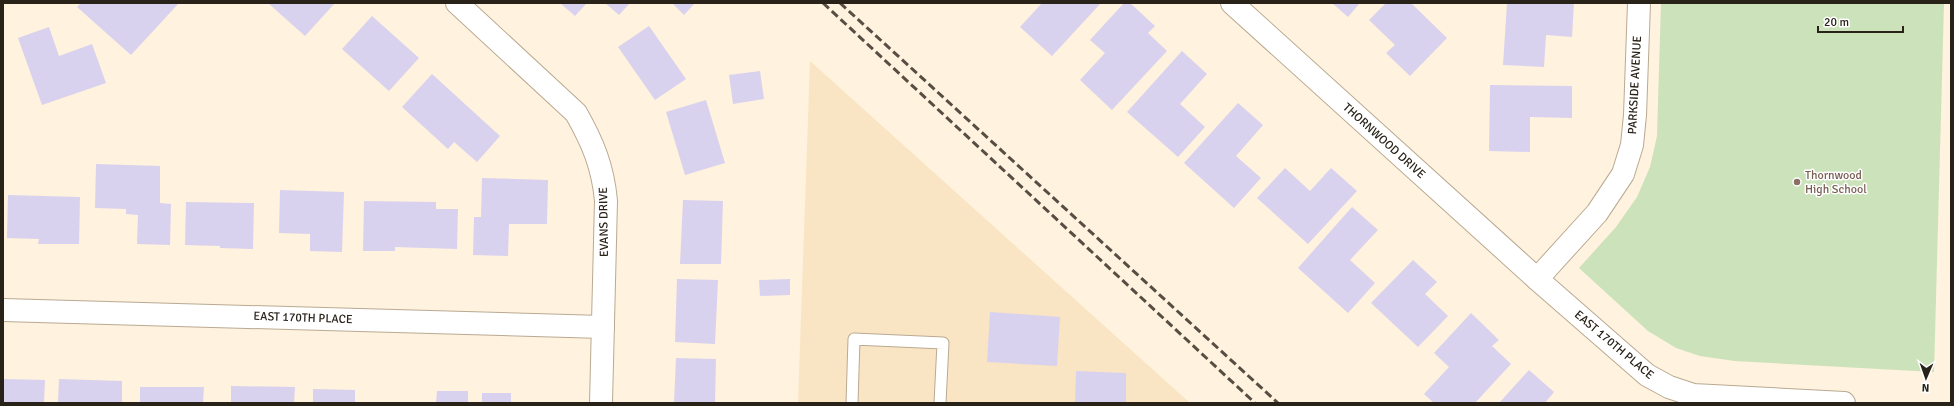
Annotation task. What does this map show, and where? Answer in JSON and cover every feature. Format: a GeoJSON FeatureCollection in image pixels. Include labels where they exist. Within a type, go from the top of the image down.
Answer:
{"type":"FeatureCollection","features":[{"type":"Feature","properties":{"kind":"street","name":"EVANS DRIVE"},"geometry":{"type":"LineString","coordinates":[[457,3],[576,113],[587,132],[604,176],[606,201],[601,403]]}},
{"type":"Feature","properties":{"kind":"street","name":"THORNWOOD DRIVE"},"geometry":{"type":"LineString","coordinates":[[1232,3],[1537,279]]}},
{"type":"Feature","properties":{"kind":"street","name":"PARKSIDE AVENUE"},"geometry":{"type":"LineString","coordinates":[[1537,279],[1596,213],[1623,174],[1632,145],[1635,115],[1639,3]]}},
{"type":"Feature","properties":{"kind":"street","name":"EAST 170TH PLACE"},"geometry":{"type":"LineString","coordinates":[[1537,279],[1647,375],[1669,387],[1693,395],[1844,403]]}},
{"type":"Feature","properties":{"kind":"street","name":"EAST 170TH PLACE"},"geometry":{"type":"LineString","coordinates":[[3,310],[603,327]]}},
{"type":"Feature","properties":{"kind":"lane"},"geometry":{"type":"LineString","coordinates":[[852,403],[854,339],[943,343],[940,403]]}},
{"type":"Feature","properties":{"kind":"shaded area"},"geometry":{"type":"Polygon","coordinates":[[[810,61],[1190,403],[798,403],[810,61]]]}},
{"type":"Feature","properties":{"kind":"green space","name":"Thornwood High School"},"geometry":{"type":"Polygon","coordinates":[[[1661,3],[1944,3],[1934,372],[1735,361],[1700,356],[1676,348],[1648,331],[1579,268],[1616,227],[1637,197],[1650,167],[1657,136],[1661,3]]]}},
{"type":"Feature","properties":{"kind":"building"},"geometry":{"type":"Polygon","coordinates":[[[81,3],[179,3],[131,55],[77,7],[81,3]]]}},
{"type":"Feature","properties":{"kind":"building"},"geometry":{"type":"Polygon","coordinates":[[[268,3],[335,3],[305,36],[268,3]]]}},
{"type":"Feature","properties":{"kind":"building"},"geometry":{"type":"Polygon","coordinates":[[[560,3],[587,3],[575,16],[560,3]]]}},
{"type":"Feature","properties":{"kind":"building"},"geometry":{"type":"Polygon","coordinates":[[[605,3],[630,3],[619,15],[605,3]]]}},
{"type":"Feature","properties":{"kind":"building"},"geometry":{"type":"Polygon","coordinates":[[[672,3],[695,3],[684,15],[672,3]]]}},
{"type":"Feature","properties":{"kind":"building"},"geometry":{"type":"Polygon","coordinates":[[[1042,3],[1101,3],[1052,56],[1020,27],[1042,3]]]}},
{"type":"Feature","properties":{"kind":"building"},"geometry":{"type":"Polygon","coordinates":[[[1124,3],[1130,3],[1155,26],[1148,33],[1167,51],[1112,110],[1080,80],[1105,53],[1090,40],[1124,3]]]}},
{"type":"Feature","properties":{"kind":"building"},"geometry":{"type":"Polygon","coordinates":[[[1332,3],[1360,3],[1348,17],[1332,3]]]}},
{"type":"Feature","properties":{"kind":"building"},"geometry":{"type":"Polygon","coordinates":[[[1386,3],[1411,3],[1447,38],[1410,76],[1386,53],[1395,45],[1369,20],[1386,3]]]}},
{"type":"Feature","properties":{"kind":"building"},"geometry":{"type":"Polygon","coordinates":[[[1507,3],[1574,3],[1572,37],[1546,35],[1544,67],[1503,65],[1507,3]]]}},
{"type":"Feature","properties":{"kind":"building"},"geometry":{"type":"Polygon","coordinates":[[[372,16],[419,58],[389,91],[342,49],[372,16]]]}},
{"type":"Feature","properties":{"kind":"building"},"geometry":{"type":"Polygon","coordinates":[[[649,26],[686,79],[655,100],[618,47],[649,26]]]}},
{"type":"Feature","properties":{"kind":"building"},"geometry":{"type":"Polygon","coordinates":[[[49,27],[59,56],[92,44],[106,83],[42,105],[18,38],[49,27]]]}},
{"type":"Feature","properties":{"kind":"building"},"geometry":{"type":"Polygon","coordinates":[[[1182,51],[1207,74],[1180,104],[1205,127],[1178,157],[1127,112],[1182,51]]]}},
{"type":"Feature","properties":{"kind":"building"},"geometry":{"type":"Polygon","coordinates":[[[760,71],[764,99],[733,104],[729,75],[760,71]]]}},
{"type":"Feature","properties":{"kind":"building"},"geometry":{"type":"Polygon","coordinates":[[[432,74],[500,136],[477,162],[454,142],[448,149],[402,107],[432,74]]]}},
{"type":"Feature","properties":{"kind":"building"},"geometry":{"type":"Polygon","coordinates":[[[1490,85],[1572,86],[1572,118],[1530,117],[1530,152],[1489,151],[1490,85]]]}},
{"type":"Feature","properties":{"kind":"building"},"geometry":{"type":"Polygon","coordinates":[[[706,100],[725,163],[685,175],[666,112],[706,100]]]}},
{"type":"Feature","properties":{"kind":"building"},"geometry":{"type":"Polygon","coordinates":[[[1238,103],[1263,125],[1236,156],[1261,178],[1234,208],[1184,163],[1238,103]]]}},
{"type":"Feature","properties":{"kind":"building"},"geometry":{"type":"Polygon","coordinates":[[[96,164],[160,166],[160,203],[171,204],[170,245],[137,244],[138,215],[126,214],[126,209],[95,208],[96,164]]]}},
{"type":"Feature","properties":{"kind":"building"},"geometry":{"type":"Polygon","coordinates":[[[1285,168],[1310,191],[1331,168],[1357,191],[1308,244],[1257,198],[1285,168]]]}},
{"type":"Feature","properties":{"kind":"building"},"geometry":{"type":"Polygon","coordinates":[[[482,178],[548,180],[547,224],[509,224],[508,256],[473,255],[474,217],[481,217],[482,178]]]}},
{"type":"Feature","properties":{"kind":"building"},"geometry":{"type":"Polygon","coordinates":[[[280,190],[344,192],[342,252],[310,251],[310,234],[279,233],[280,190]]]}},
{"type":"Feature","properties":{"kind":"building"},"geometry":{"type":"Polygon","coordinates":[[[8,195],[80,197],[79,244],[38,244],[39,239],[7,238],[8,195]]]}},
{"type":"Feature","properties":{"kind":"building"},"geometry":{"type":"Polygon","coordinates":[[[683,200],[723,201],[721,264],[680,264],[683,200]]]}},
{"type":"Feature","properties":{"kind":"building"},"geometry":{"type":"Polygon","coordinates":[[[364,201],[436,202],[436,209],[458,209],[457,249],[395,247],[395,251],[363,251],[364,201]]]}},
{"type":"Feature","properties":{"kind":"building"},"geometry":{"type":"Polygon","coordinates":[[[186,202],[254,203],[253,249],[185,245],[186,202]]]}},
{"type":"Feature","properties":{"kind":"building"},"geometry":{"type":"Polygon","coordinates":[[[1352,207],[1378,230],[1350,260],[1375,283],[1348,313],[1298,268],[1352,207]]]}},
{"type":"Feature","properties":{"kind":"building"},"geometry":{"type":"Polygon","coordinates":[[[1413,260],[1437,282],[1425,294],[1448,316],[1418,347],[1371,303],[1413,260]]]}},
{"type":"Feature","properties":{"kind":"building"},"geometry":{"type":"Polygon","coordinates":[[[677,279],[718,280],[715,344],[675,342],[677,279]]]}},
{"type":"Feature","properties":{"kind":"building"},"geometry":{"type":"Polygon","coordinates":[[[790,279],[790,295],[760,296],[759,280],[790,279]]]}},
{"type":"Feature","properties":{"kind":"building"},"geometry":{"type":"Polygon","coordinates":[[[990,312],[1060,317],[1057,366],[987,362],[990,312]]]}},
{"type":"Feature","properties":{"kind":"building"},"geometry":{"type":"Polygon","coordinates":[[[1471,313],[1499,340],[1492,346],[1511,364],[1475,403],[1434,403],[1424,394],[1449,367],[1434,353],[1471,313]]]}},
{"type":"Feature","properties":{"kind":"building"},"geometry":{"type":"Polygon","coordinates":[[[676,358],[716,359],[715,403],[674,403],[676,358]]]}},
{"type":"Feature","properties":{"kind":"building"},"geometry":{"type":"Polygon","coordinates":[[[1529,370],[1554,392],[1545,403],[1499,403],[1529,370]]]}},
{"type":"Feature","properties":{"kind":"building"},"geometry":{"type":"Polygon","coordinates":[[[1076,371],[1126,373],[1126,403],[1075,403],[1076,371]]]}},
{"type":"Feature","properties":{"kind":"building"},"geometry":{"type":"Polygon","coordinates":[[[4,379],[45,380],[44,403],[4,403],[4,379]]]}},
{"type":"Feature","properties":{"kind":"building"},"geometry":{"type":"Polygon","coordinates":[[[59,379],[122,381],[122,403],[58,403],[59,379]]]}},
{"type":"Feature","properties":{"kind":"building"},"geometry":{"type":"Polygon","coordinates":[[[231,386],[295,387],[294,403],[231,403],[231,386]]]}},
{"type":"Feature","properties":{"kind":"building"},"geometry":{"type":"Polygon","coordinates":[[[140,387],[204,387],[203,403],[140,403],[140,387]]]}},
{"type":"Feature","properties":{"kind":"building"},"geometry":{"type":"Polygon","coordinates":[[[313,389],[355,390],[355,403],[313,403],[313,389]]]}},
{"type":"Feature","properties":{"kind":"building"},"geometry":{"type":"Polygon","coordinates":[[[437,391],[468,391],[468,403],[436,403],[437,391]]]}},
{"type":"Feature","properties":{"kind":"building"},"geometry":{"type":"Polygon","coordinates":[[[482,393],[511,393],[511,403],[482,403],[482,393]]]}},
{"type":"Feature","properties":{"kind":"railway"},"geometry":{"type":"LineString","coordinates":[[823,3],[1255,403]]}},
{"type":"Feature","properties":{"kind":"railway"},"geometry":{"type":"LineString","coordinates":[[840,3],[1278,403]]}},
{"type":"Feature","properties":{"kind":"place","name":"Thornwood High School"},"geometry":{"type":"Point","coordinates":[1797,182]}}]}
